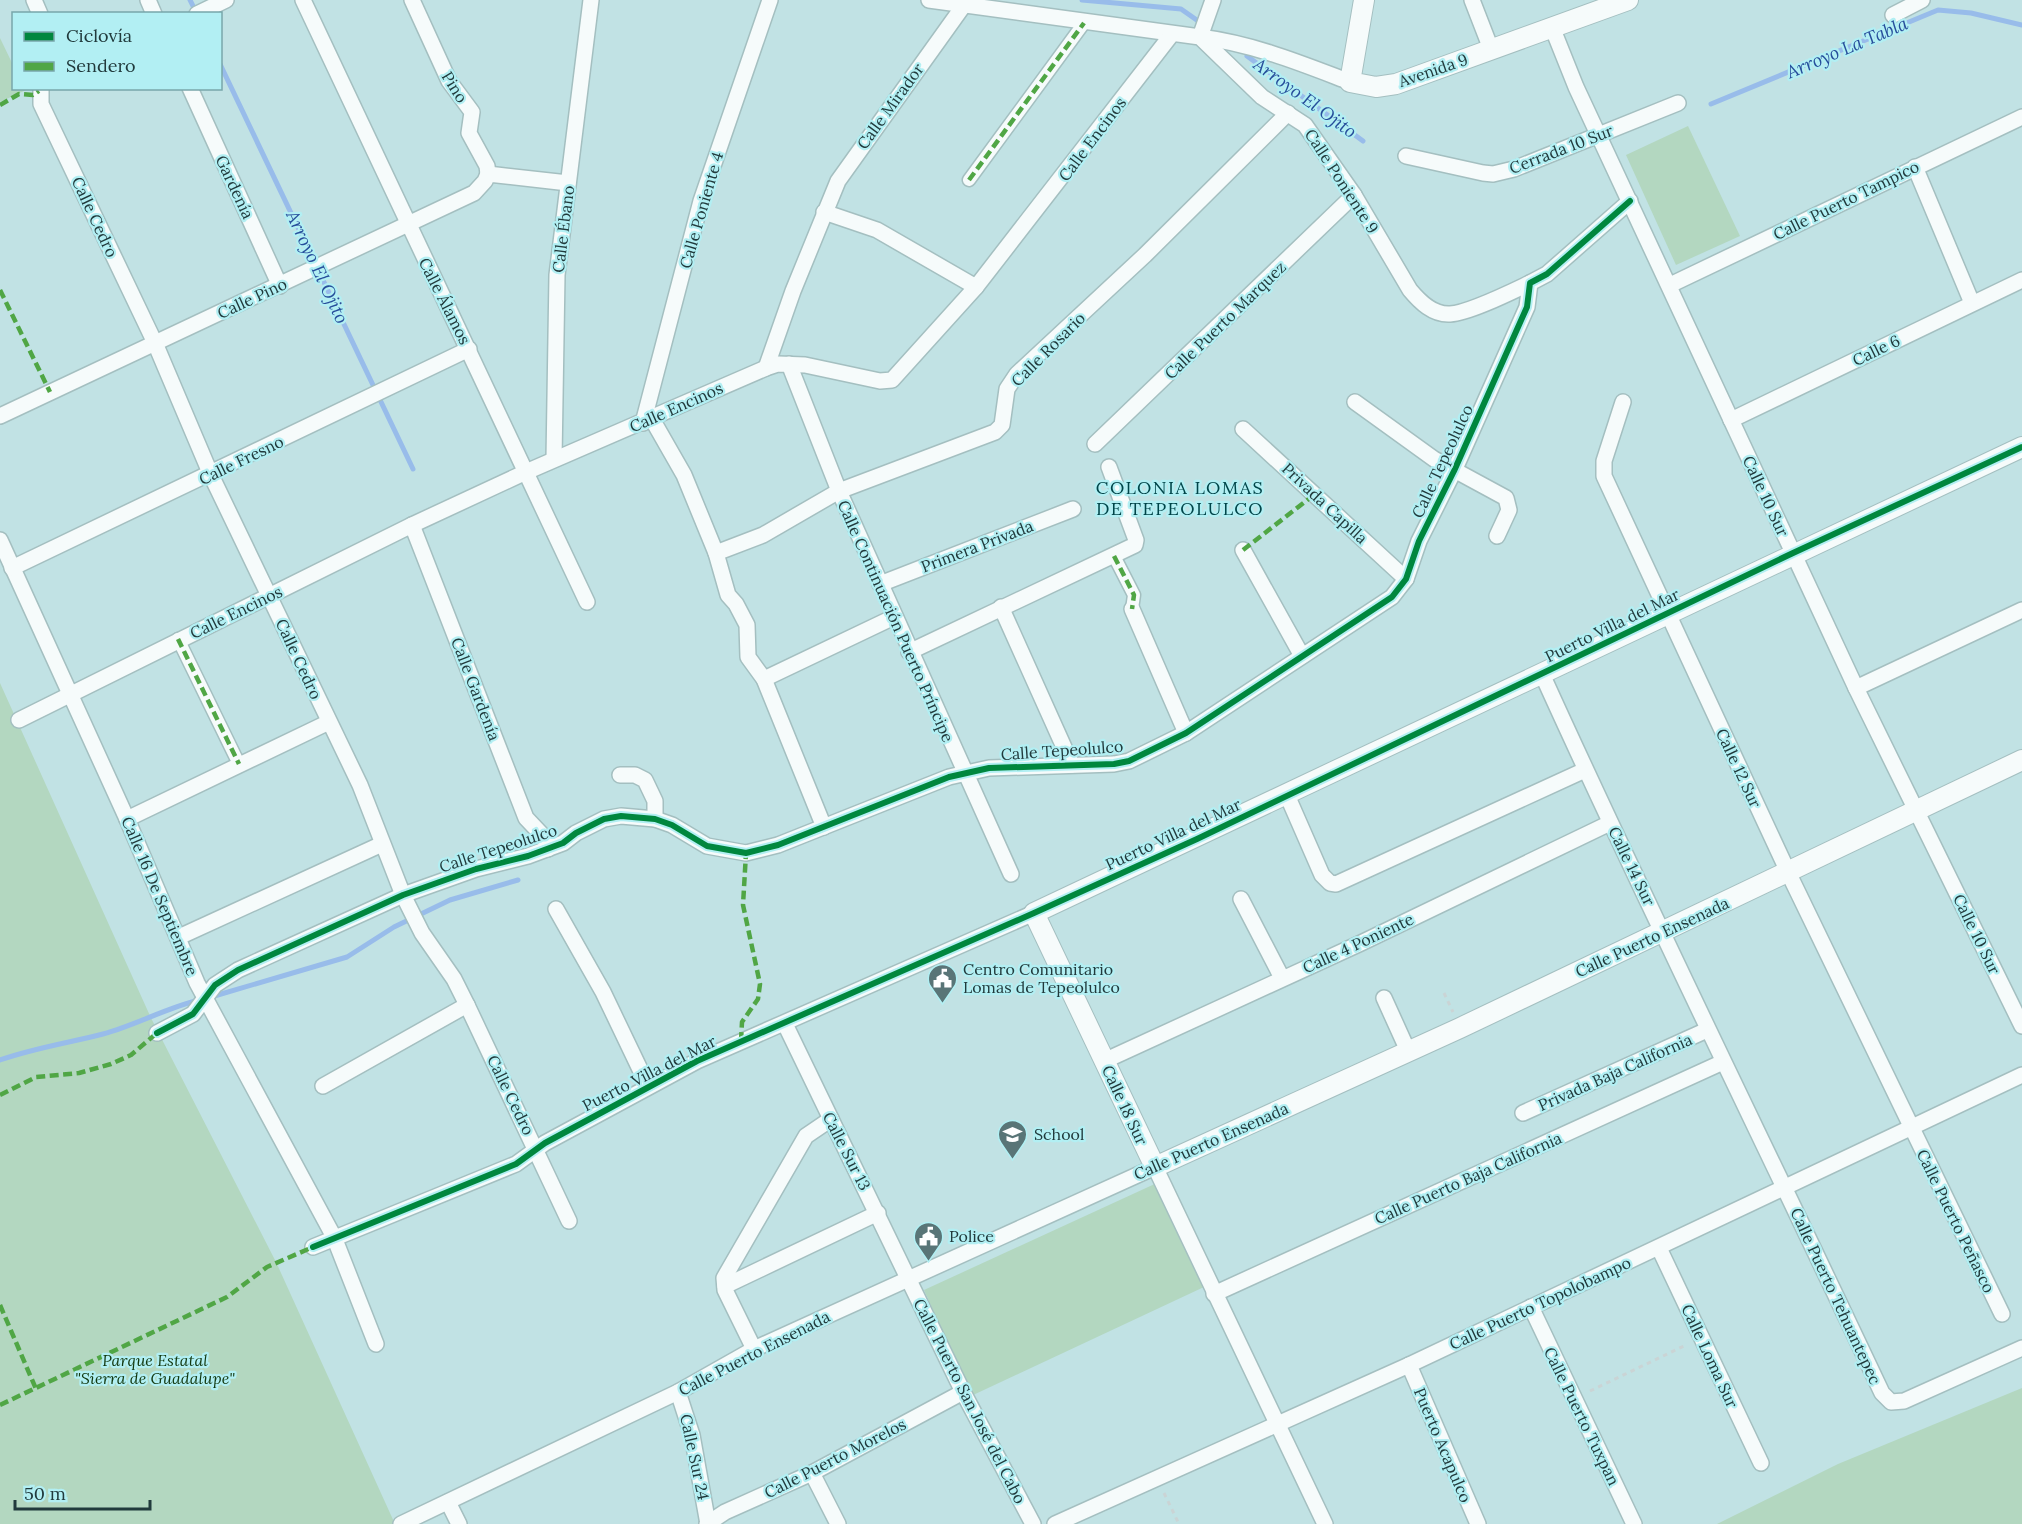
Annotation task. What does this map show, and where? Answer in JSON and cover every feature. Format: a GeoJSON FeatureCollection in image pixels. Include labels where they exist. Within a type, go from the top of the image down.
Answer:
{"type":"FeatureCollection","features":[{"type":"Feature","properties":{"kind":"street"},"geometry":{"type":"LineString","coordinates":[[201,12],[226,0]]}},
{"type":"Feature","properties":{"kind":"street","name":"Calle Álamos"},"geometry":{"type":"LineString","coordinates":[[303,0],[407,225],[469,349],[587,602]]}},
{"type":"Feature","properties":{"kind":"street","name":"Pino"},"geometry":{"type":"LineString","coordinates":[[412,0],[449,81],[472,112],[469,133],[487,166],[488,174]]}},
{"type":"Feature","properties":{"kind":"street","name":"Calle Ébano"},"geometry":{"type":"LineString","coordinates":[[554,459],[554,306],[591,0]]}},
{"type":"Feature","properties":{"kind":"street","name":"Calle Poniente 4"},"geometry":{"type":"LineString","coordinates":[[647,421],[701,201],[770,0]]}},
{"type":"Feature","properties":{"kind":"street"},"geometry":{"type":"LineString","coordinates":[[929,0],[1084,23],[1200,37],[1213,0]]}},
{"type":"Feature","properties":{"kind":"street"},"geometry":{"type":"LineString","coordinates":[[1350,82],[1364,0]]}},
{"type":"Feature","properties":{"kind":"street"},"geometry":{"type":"LineString","coordinates":[[1472,0],[1491,50]]}},
{"type":"Feature","properties":{"kind":"street","name":"Avenida 9"},"geometry":{"type":"LineString","coordinates":[[1200,37],[1252,46],[1296,60],[1350,82],[1376,87],[1396,84],[1628,0]]}},
{"type":"Feature","properties":{"kind":"street"},"geometry":{"type":"LineString","coordinates":[[1893,15],[1922,0]]}},
{"type":"Feature","properties":{"kind":"street","name":"Calle Mirador"},"geometry":{"type":"LineString","coordinates":[[766,368],[824,212],[838,181],[853,156],[964,5]]}},
{"type":"Feature","properties":{"kind":"street"},"geometry":{"type":"LineString","coordinates":[[969,180],[1084,23]]}},
{"type":"Feature","properties":{"kind":"street","name":"Calle 10 Sur"},"geometry":{"type":"LineString","coordinates":[[1552,27],[1599,136],[1856,688],[2022,1026]]}},
{"type":"Feature","properties":{"kind":"street","name":"Calle Encinos"},"geometry":{"type":"LineString","coordinates":[[19,720],[178,639],[412,525],[554,459],[766,368],[789,364],[880,381],[892,380],[976,287],[1172,34]]}},
{"type":"Feature","properties":{"kind":"street","name":"Calle Poniente 9"},"geometry":{"type":"LineString","coordinates":[[1200,37],[1262,97],[1305,125],[1354,195],[1410,290],[1420,302],[1434,310],[1449,314],[1530,283]]}},
{"type":"Feature","properties":{"kind":"street","name":"Calle Cedro"},"geometry":{"type":"LineString","coordinates":[[40,90],[42,104],[154,343],[211,475],[360,784],[403,895],[422,933],[454,979],[569,1221]]}},
{"type":"Feature","properties":{"kind":"street","name":"Gardenía"},"geometry":{"type":"LineString","coordinates":[[191,90],[280,286]]}},
{"type":"Feature","properties":{"kind":"street","name":"Cerrada 10 Sur"},"geometry":{"type":"LineString","coordinates":[[1406,156],[1493,174],[1514,169],[1678,103]]}},
{"type":"Feature","properties":{"kind":"street","name":"Calle Rosario"},"geometry":{"type":"LineString","coordinates":[[716,553],[763,535],[839,491],[995,432],[1002,425],[1007,389],[1017,374],[1145,255],[1288,113]]}},
{"type":"Feature","properties":{"kind":"street","name":"Calle Puerto Tampico"},"geometry":{"type":"LineString","coordinates":[[1670,285],[2022,117]]}},
{"type":"Feature","properties":{"kind":"street"},"geometry":{"type":"LineString","coordinates":[[1915,167],[1972,303]]}},
{"type":"Feature","properties":{"kind":"street"},"geometry":{"type":"LineString","coordinates":[[488,174],[568,183]]}},
{"type":"Feature","properties":{"kind":"street","name":"Calle Pino"},"geometry":{"type":"LineString","coordinates":[[0,416],[280,286],[478,190],[488,174]]}},
{"type":"Feature","properties":{"kind":"street","name":"Calle Puerto Marquez"},"geometry":{"type":"LineString","coordinates":[[1095,444],[1354,195]]}},
{"type":"Feature","properties":{"kind":"street"},"geometry":{"type":"LineString","coordinates":[[1530,283],[1546,274],[1630,201]]}},
{"type":"Feature","properties":{"kind":"street"},"geometry":{"type":"LineString","coordinates":[[824,212],[877,230],[976,287]]}},
{"type":"Feature","properties":{"kind":"street","name":"Calle 6"},"geometry":{"type":"LineString","coordinates":[[1731,420],[2022,280]]}},
{"type":"Feature","properties":{"kind":"street","name":"Calle Tepeolulco"},"geometry":{"type":"LineString","coordinates":[[157,1033],[193,1014],[215,985],[238,970],[403,895],[476,869],[563,843],[576,833],[604,819],[621,816],[656,819],[672,825],[707,846],[746,853],[778,845],[964,774],[989,768],[1129,760],[1163,747],[1392,597],[1406,579],[1419,541],[1454,471],[1527,307],[1530,283]]}},
{"type":"Feature","properties":{"kind":"street","name":"Calle Fresno"},"geometry":{"type":"LineString","coordinates":[[12,568],[211,475],[469,349]]}},
{"type":"Feature","properties":{"kind":"street","name":"Calle Continuación Puerto Príncipe"},"geometry":{"type":"LineString","coordinates":[[789,364],[839,491],[909,652],[1011,874]]}},
{"type":"Feature","properties":{"kind":"street"},"geometry":{"type":"LineString","coordinates":[[1355,402],[1454,471],[1506,498],[1509,510],[1497,536]]}},
{"type":"Feature","properties":{"kind":"street","name":"Calle 12 Sur"},"geometry":{"type":"LineString","coordinates":[[1623,402],[1604,461],[1604,476],[1666,614],[1911,1127]]}},
{"type":"Feature","properties":{"kind":"street"},"geometry":{"type":"LineString","coordinates":[[647,421],[684,475],[716,553],[728,595],[736,604],[747,625],[748,657],[764,679],[824,827]]}},
{"type":"Feature","properties":{"kind":"street","name":"Privada Capilla"},"geometry":{"type":"LineString","coordinates":[[1243,429],[1406,579]]}},
{"type":"Feature","properties":{"kind":"street","name":"Puerto Villa del Mar"},"geometry":{"type":"LineString","coordinates":[[313,1247],[516,1164],[648,1086],[741,1041],[785,1024],[1034,913],[2022,447]]}},
{"type":"Feature","properties":{"kind":"street"},"geometry":{"type":"LineString","coordinates":[[909,652],[1131,548],[1136,540],[1109,467]]}},
{"type":"Feature","properties":{"kind":"street","name":"Primera Privada"},"geometry":{"type":"LineString","coordinates":[[880,584],[1073,509]]}},
{"type":"Feature","properties":{"kind":"street","name":"Calle Gardenía"},"geometry":{"type":"LineString","coordinates":[[412,525],[526,818],[544,837],[548,849]]}},
{"type":"Feature","properties":{"kind":"street","name":"Calle 16 De Septiembre"},"geometry":{"type":"LineString","coordinates":[[0,540],[205,997],[334,1237],[376,1344]]}},
{"type":"Feature","properties":{"kind":"street"},"geometry":{"type":"LineString","coordinates":[[1243,550],[1302,656]]}},
{"type":"Feature","properties":{"kind":"street"},"geometry":{"type":"LineString","coordinates":[[1114,556],[1134,594],[1132,609],[1186,733]]}},
{"type":"Feature","properties":{"kind":"street"},"geometry":{"type":"LineString","coordinates":[[1001,607],[1072,765]]}},
{"type":"Feature","properties":{"kind":"street"},"geometry":{"type":"LineString","coordinates":[[1856,688],[2022,610]]}},
{"type":"Feature","properties":{"kind":"street"},"geometry":{"type":"LineString","coordinates":[[764,679],[894,617]]}},
{"type":"Feature","properties":{"kind":"street"},"geometry":{"type":"LineString","coordinates":[[178,639],[239,764]]}},
{"type":"Feature","properties":{"kind":"street","name":"Calle 14 Sur"},"geometry":{"type":"LineString","coordinates":[[1542,674],[1610,823],[1664,932],[1707,1030],[1785,1188]]}},
{"type":"Feature","properties":{"kind":"street"},"geometry":{"type":"LineString","coordinates":[[127,819],[329,722]]}},
{"type":"Feature","properties":{"kind":"street","name":"Calle Puerto Ensenada"},"geometry":{"type":"LineString","coordinates":[[401,1524],[678,1392],[754,1349],[1408,1052],[2022,760]]}},
{"type":"Feature","properties":{"kind":"street"},"geometry":{"type":"LineString","coordinates":[[1287,795],[1322,875],[1330,883],[1336,884],[1585,770]]}},
{"type":"Feature","properties":{"kind":"street"},"geometry":{"type":"LineString","coordinates":[[620,775],[635,775],[645,780],[655,801],[656,819]]}},
{"type":"Feature","properties":{"kind":"street","name":"Calle 4 Poniente"},"geometry":{"type":"LineString","coordinates":[[1104,1061],[1610,823]]}},
{"type":"Feature","properties":{"kind":"street"},"geometry":{"type":"LineString","coordinates":[[179,937],[382,844]]}},
{"type":"Feature","properties":{"kind":"street"},"geometry":{"type":"LineString","coordinates":[[1241,899],[1282,978]]}},
{"type":"Feature","properties":{"kind":"street"},"geometry":{"type":"LineString","coordinates":[[556,909],[603,992],[648,1086]]}},
{"type":"Feature","properties":{"kind":"street","name":"Calle 18 Sur"},"geometry":{"type":"LineString","coordinates":[[1034,913],[1325,1524]]}},
{"type":"Feature","properties":{"kind":"street"},"geometry":{"type":"LineString","coordinates":[[1384,998],[1408,1052]]}},
{"type":"Feature","properties":{"kind":"street"},"geometry":{"type":"LineString","coordinates":[[323,1086],[467,1005]]}},
{"type":"Feature","properties":{"kind":"street","name":"Calle Sur 13"},"geometry":{"type":"LineString","coordinates":[[785,1024],[908,1278]]}},
{"type":"Feature","properties":{"kind":"street","name":"Privada Baja California"},"geometry":{"type":"LineString","coordinates":[[1523,1113],[1707,1030]]}},
{"type":"Feature","properties":{"kind":"street","name":"Calle Puerto Baja California"},"geometry":{"type":"LineString","coordinates":[[1214,1294],[1723,1062]]}},
{"type":"Feature","properties":{"kind":"street","name":"Calle Puerto Topolobampo"},"geometry":{"type":"LineString","coordinates":[[1055,1524],[1278,1426],[2022,1075]]}},
{"type":"Feature","properties":{"kind":"street"},"geometry":{"type":"LineString","coordinates":[[754,1349],[725,1286],[729,1267],[806,1136],[831,1119]]}},
{"type":"Feature","properties":{"kind":"street","name":"Calle Puerto Peñasco"},"geometry":{"type":"LineString","coordinates":[[1911,1127],[2002,1314]]}},
{"type":"Feature","properties":{"kind":"street","name":"Calle Puerto Tehuantepec"},"geometry":{"type":"LineString","coordinates":[[1785,1188],[1882,1393],[1891,1402],[1904,1401],[2022,1348]]}},
{"type":"Feature","properties":{"kind":"street"},"geometry":{"type":"LineString","coordinates":[[725,1286],[878,1213]]}},
{"type":"Feature","properties":{"kind":"street","name":"Calle Loma Sur"},"geometry":{"type":"LineString","coordinates":[[1659,1248],[1761,1463]]}},
{"type":"Feature","properties":{"kind":"street","name":"Calle Puerto San José del Cabo"},"geometry":{"type":"LineString","coordinates":[[908,1278],[963,1392],[1033,1524]]}},
{"type":"Feature","properties":{"kind":"street","name":"Calle Puerto Tuxpan"},"geometry":{"type":"LineString","coordinates":[[1531,1307],[1634,1524]]}},
{"type":"Feature","properties":{"kind":"street","name":"Puerto Acapulco"},"geometry":{"type":"LineString","coordinates":[[1409,1365],[1478,1524]]}},
{"type":"Feature","properties":{"kind":"street","name":"Calle Sur 24"},"geometry":{"type":"LineString","coordinates":[[678,1392],[692,1435],[708,1524]]}},
{"type":"Feature","properties":{"kind":"street","name":"Calle Puerto Morelos"},"geometry":{"type":"LineString","coordinates":[[708,1524],[725,1512],[812,1473],[963,1392]]}},
{"type":"Feature","properties":{"kind":"street"},"geometry":{"type":"LineString","coordinates":[[812,1473],[838,1524]]}},
{"type":"Feature","properties":{"kind":"street"},"geometry":{"type":"LineString","coordinates":[[448,1502],[459,1524]]}},
{"type":"Feature","properties":{"kind":"path"},"geometry":{"type":"LineString","coordinates":[[1574,1399],[1701,1337]]}},
{"type":"Feature","properties":{"kind":"path"},"geometry":{"type":"LineString","coordinates":[[1157,1478],[1179,1524]]}},
{"type":"Feature","properties":{"kind":"green space"},"geometry":{"type":"Polygon","coordinates":[[[0,38],[12,63],[12,90],[26,90],[0,102],[0,38]]]}},
{"type":"Feature","properties":{"kind":"green space"},"geometry":{"type":"Polygon","coordinates":[[[1688,126],[1740,236],[1676,265],[1626,155],[1688,126]]]}},
{"type":"Feature","properties":{"kind":"green space","name":"Parque Estatal \"Sierra de Guadalupe\""},"geometry":{"type":"Polygon","coordinates":[[[0,683],[151,1018],[276,1262],[395,1524],[0,1524],[0,683]]]}},
{"type":"Feature","properties":{"kind":"green space"},"geometry":{"type":"Polygon","coordinates":[[[1159,1182],[1204,1287],[971,1396],[924,1290],[1159,1182]]]}},
{"type":"Feature","properties":{"kind":"green space"},"geometry":{"type":"Polygon","coordinates":[[[2022,1388],[2022,1524],[1717,1524],[1838,1464],[2022,1388]]]}},
{"type":"Feature","properties":{"kind":"waterway","name":"Arroyo El Ojito"},"geometry":{"type":"LineString","coordinates":[[190,0],[196,12]]}},
{"type":"Feature","properties":{"kind":"waterway","name":"Arroyo El Ojito"},"geometry":{"type":"LineString","coordinates":[[1082,0],[1181,9],[1201,23]]}},
{"type":"Feature","properties":{"kind":"waterway","name":"Arroyo La Tabla"},"geometry":{"type":"LineString","coordinates":[[1711,104],[1938,10],[1971,13],[2022,25]]}},
{"type":"Feature","properties":{"kind":"waterway","name":"Arroyo El Ojito"},"geometry":{"type":"LineString","coordinates":[[1247,56],[1363,141]]}},
{"type":"Feature","properties":{"kind":"waterway","name":"Arroyo El Ojito"},"geometry":{"type":"LineString","coordinates":[[222,68],[413,469]]}},
{"type":"Feature","properties":{"kind":"waterway"},"geometry":{"type":"LineString","coordinates":[[211,997],[347,957],[394,927],[450,900],[518,880]]}},
{"type":"Feature","properties":{"kind":"waterway"},"geometry":{"type":"LineString","coordinates":[[0,1060],[103,1034],[199,1000]]}},
{"type":"Feature","properties":{"kind":"marked path"},"geometry":{"type":"LineString","coordinates":[[969,180],[1084,23]]}},
{"type":"Feature","properties":{"kind":"marked path"},"geometry":{"type":"LineString","coordinates":[[0,105],[19,94],[33,95],[39,91]]}},
{"type":"Feature","properties":{"kind":"marked path"},"geometry":{"type":"LineString","coordinates":[[0,290],[50,392]]}},
{"type":"Feature","properties":{"kind":"marked path"},"geometry":{"type":"LineString","coordinates":[[1243,550],[1315,494]]}},
{"type":"Feature","properties":{"kind":"marked path"},"geometry":{"type":"LineString","coordinates":[[1114,556],[1134,595],[1132,609]]}},
{"type":"Feature","properties":{"kind":"marked path"},"geometry":{"type":"LineString","coordinates":[[178,639],[239,764]]}},
{"type":"Feature","properties":{"kind":"marked path"},"geometry":{"type":"LineString","coordinates":[[741,1041],[742,1022],[758,999],[760,984],[743,905],[746,853]]}},
{"type":"Feature","properties":{"kind":"marked path"},"geometry":{"type":"LineString","coordinates":[[0,1095],[36,1077],[79,1073],[111,1064],[131,1055],[157,1033]]}},
{"type":"Feature","properties":{"kind":"marked path"},"geometry":{"type":"LineString","coordinates":[[0,1405],[227,1297],[267,1267],[313,1247]]}},
{"type":"Feature","properties":{"kind":"marked path"},"geometry":{"type":"LineString","coordinates":[[0,1305],[36,1389]]}},
{"type":"Feature","properties":{"kind":"cycle path"},"geometry":{"type":"LineString","coordinates":[[157,1033],[193,1014],[215,985],[238,970],[403,895],[476,869],[528,856],[563,843],[576,833],[604,819],[621,816],[655,819],[672,825],[707,846],[746,853],[778,845],[949,777],[989,768],[1114,764],[1129,761],[1186,733],[1392,597],[1406,579],[1419,541],[1454,471],[1527,307],[1530,283],[1547,274],[1630,201]]}},
{"type":"Feature","properties":{"kind":"cycle path"},"geometry":{"type":"LineString","coordinates":[[313,1247],[516,1164],[545,1143],[697,1061],[1197,839],[1793,553],[2022,447]]}},
{"type":"Feature","properties":{"kind":"place","name":"Centro Comunitario Lomas de Tepeolulco"},"geometry":{"type":"Point","coordinates":[942,1004]}},
{"type":"Feature","properties":{"kind":"place","name":"School"},"geometry":{"type":"Point","coordinates":[1013,1160]}},
{"type":"Feature","properties":{"kind":"place","name":"Police"},"geometry":{"type":"Point","coordinates":[928,1262]}},
{"type":"Feature","properties":{"kind":"district","name":"COLONIA LOMAS DE TEPEOLULCO"},"geometry":{"type":"Point","coordinates":[1180,498]}}]}
